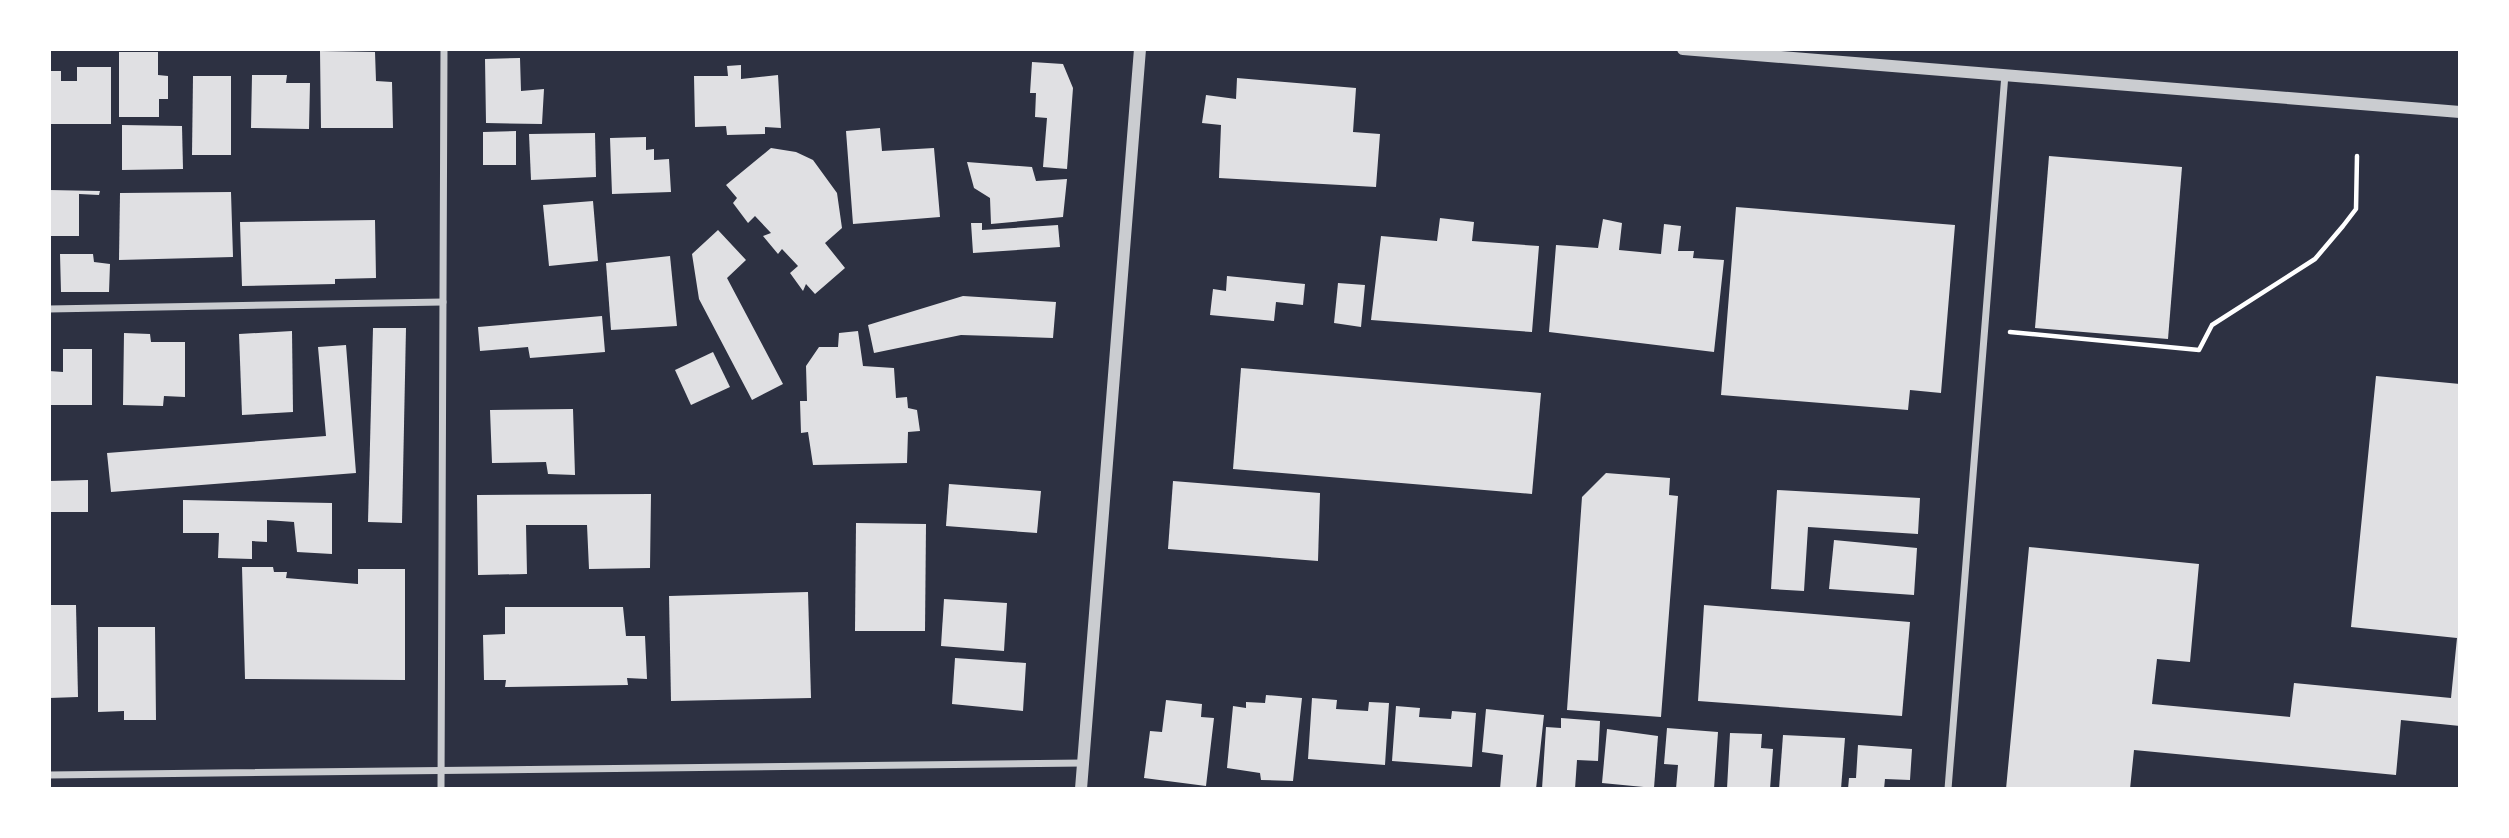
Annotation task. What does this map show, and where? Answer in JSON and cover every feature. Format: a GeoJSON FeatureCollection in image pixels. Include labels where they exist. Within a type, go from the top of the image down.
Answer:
{"type":"FeatureCollection","features":[{"type":"Feature","properties":{"kind":"street"},"geometry":{"type":"LineString","coordinates":[[441,789],[444,49]]}},
{"type":"Feature","properties":{"kind":"street"},"geometry":{"type":"LineString","coordinates":[[1081,789],[1140,49]]}},
{"type":"Feature","properties":{"kind":"street"},"geometry":{"type":"LineString","coordinates":[[1683,49],[1811,54],[2005,74],[2460,112]]}},
{"type":"Feature","properties":{"kind":"street"},"geometry":{"type":"LineString","coordinates":[[1948,789],[2005,74]]}},
{"type":"Feature","properties":{"kind":"street"},"geometry":{"type":"LineString","coordinates":[[49,309],[443,302]]}},
{"type":"Feature","properties":{"kind":"street"},"geometry":{"type":"LineString","coordinates":[[49,775],[1084,763]]}},
{"type":"Feature","properties":{"kind":"path"},"geometry":{"type":"LineString","coordinates":[[2010,332],[2199,350],[2212,325],[2315,259],[2343,226],[2356,209],[2357,156]]}},
{"type":"Feature","properties":{"kind":"building"},"geometry":{"type":"Polygon","coordinates":[[[320,51],[375,52],[376,81],[392,82],[393,128],[321,128],[320,51]]]}},
{"type":"Feature","properties":{"kind":"building"},"geometry":{"type":"Polygon","coordinates":[[[119,52],[158,52],[158,75],[168,76],[168,99],[159,99],[159,117],[119,117],[119,52]]]}},
{"type":"Feature","properties":{"kind":"building"},"geometry":{"type":"Polygon","coordinates":[[[520,58],[521,91],[544,89],[542,124],[486,123],[485,59],[520,58]]]}},
{"type":"Feature","properties":{"kind":"building"},"geometry":{"type":"Polygon","coordinates":[[[1032,62],[1063,64],[1073,88],[1067,169],[1043,167],[1047,118],[1035,117],[1036,93],[1030,93],[1032,62]]]}},
{"type":"Feature","properties":{"kind":"building"},"geometry":{"type":"Polygon","coordinates":[[[741,65],[741,79],[778,75],[781,128],[765,127],[765,134],[727,135],[726,126],[695,127],[694,76],[728,76],[727,66],[741,65]]]}},
{"type":"Feature","properties":{"kind":"building"},"geometry":{"type":"Polygon","coordinates":[[[77,67],[111,67],[111,124],[49,124],[49,71],[61,71],[61,81],[77,81],[77,67]]]}},
{"type":"Feature","properties":{"kind":"building"},"geometry":{"type":"Polygon","coordinates":[[[252,75],[287,75],[286,83],[310,83],[309,129],[251,128],[252,75]]]}},
{"type":"Feature","properties":{"kind":"building"},"geometry":{"type":"Polygon","coordinates":[[[193,76],[231,76],[231,155],[192,155],[193,76]]]}},
{"type":"Feature","properties":{"kind":"building"},"geometry":{"type":"Polygon","coordinates":[[[1237,78],[1356,88],[1353,132],[1380,134],[1376,187],[1219,178],[1221,125],[1202,123],[1206,95],[1236,99],[1237,78]]]}},
{"type":"Feature","properties":{"kind":"building"},"geometry":{"type":"Polygon","coordinates":[[[122,125],[182,126],[183,169],[122,170],[122,125]]]}},
{"type":"Feature","properties":{"kind":"building"},"geometry":{"type":"Polygon","coordinates":[[[880,128],[882,151],[934,148],[940,217],[853,224],[846,131],[880,128]]]}},
{"type":"Feature","properties":{"kind":"building"},"geometry":{"type":"Polygon","coordinates":[[[516,131],[516,165],[483,165],[483,132],[516,131]]]}},
{"type":"Feature","properties":{"kind":"building"},"geometry":{"type":"Polygon","coordinates":[[[595,133],[596,177],[531,180],[529,134],[595,133]]]}},
{"type":"Feature","properties":{"kind":"building"},"geometry":{"type":"Polygon","coordinates":[[[646,137],[646,150],[654,149],[654,160],[669,159],[671,192],[612,194],[610,138],[646,137]]]}},
{"type":"Feature","properties":{"kind":"building"},"geometry":{"type":"Polygon","coordinates":[[[771,148],[796,152],[813,160],[837,193],[842,228],[825,243],[845,268],[815,294],[806,284],[803,291],[790,273],[798,266],[782,249],[778,254],[763,236],[771,233],[755,216],[748,223],[733,203],[737,198],[726,185],[771,148]]]}},
{"type":"Feature","properties":{"kind":"building"},"geometry":{"type":"Polygon","coordinates":[[[2049,156],[2182,167],[2168,339],[2035,328],[2049,156]]]}},
{"type":"Feature","properties":{"kind":"building"},"geometry":{"type":"Polygon","coordinates":[[[967,162],[1032,167],[1036,181],[1067,179],[1063,217],[991,224],[990,198],[974,188],[967,162]]]}},
{"type":"Feature","properties":{"kind":"building"},"geometry":{"type":"Polygon","coordinates":[[[49,190],[100,191],[99,195],[79,194],[79,236],[49,236],[49,190]]]}},
{"type":"Feature","properties":{"kind":"building"},"geometry":{"type":"Polygon","coordinates":[[[231,192],[233,257],[119,260],[120,193],[231,192]]]}},
{"type":"Feature","properties":{"kind":"building"},"geometry":{"type":"Polygon","coordinates":[[[593,201],[598,261],[549,266],[543,205],[593,201]]]}},
{"type":"Feature","properties":{"kind":"building"},"geometry":{"type":"Polygon","coordinates":[[[1736,207],[1955,225],[1941,393],[1910,390],[1908,410],[1721,395],[1736,207]]]}},
{"type":"Feature","properties":{"kind":"building"},"geometry":{"type":"Polygon","coordinates":[[[1440,218],[1474,222],[1472,241],[1539,246],[1532,332],[1371,320],[1381,236],[1437,241],[1440,218]]]}},
{"type":"Feature","properties":{"kind":"building"},"geometry":{"type":"Polygon","coordinates":[[[1603,219],[1622,223],[1619,250],[1661,254],[1664,224],[1681,226],[1678,251],[1694,251],[1693,258],[1724,260],[1714,352],[1549,332],[1556,245],[1598,248],[1603,219]]]}},
{"type":"Feature","properties":{"kind":"building"},"geometry":{"type":"Polygon","coordinates":[[[375,220],[376,278],[335,279],[335,284],[242,286],[240,222],[375,220]]]}},
{"type":"Feature","properties":{"kind":"building"},"geometry":{"type":"Polygon","coordinates":[[[971,223],[982,223],[982,230],[1058,225],[1060,247],[973,253],[971,223]]]}},
{"type":"Feature","properties":{"kind":"building"},"geometry":{"type":"Polygon","coordinates":[[[718,230],[746,260],[727,278],[783,384],[752,400],[699,299],[692,254],[718,230]]]}},
{"type":"Feature","properties":{"kind":"building"},"geometry":{"type":"Polygon","coordinates":[[[60,254],[93,254],[94,262],[110,264],[109,292],[61,292],[60,254]]]}},
{"type":"Feature","properties":{"kind":"building"},"geometry":{"type":"Polygon","coordinates":[[[670,256],[677,326],[611,330],[606,263],[670,256]]]}},
{"type":"Feature","properties":{"kind":"building"},"geometry":{"type":"Polygon","coordinates":[[[1227,276],[1305,284],[1303,305],[1276,302],[1274,321],[1210,315],[1213,289],[1226,291],[1227,276]]]}},
{"type":"Feature","properties":{"kind":"building"},"geometry":{"type":"Polygon","coordinates":[[[1338,283],[1365,285],[1361,327],[1334,323],[1338,283]]]}},
{"type":"Feature","properties":{"kind":"building"},"geometry":{"type":"Polygon","coordinates":[[[963,296],[1056,302],[1053,338],[961,335],[874,353],[868,325],[963,296]]]}},
{"type":"Feature","properties":{"kind":"building"},"geometry":{"type":"Polygon","coordinates":[[[602,316],[605,352],[530,358],[528,347],[480,351],[478,327],[602,316]]]}},
{"type":"Feature","properties":{"kind":"building"},"geometry":{"type":"Polygon","coordinates":[[[373,328],[406,328],[402,523],[368,522],[373,328]]]}},
{"type":"Feature","properties":{"kind":"building"},"geometry":{"type":"Polygon","coordinates":[[[292,331],[293,412],[242,415],[239,334],[292,331]]]}},
{"type":"Feature","properties":{"kind":"building"},"geometry":{"type":"Polygon","coordinates":[[[858,331],[863,366],[894,368],[896,398],[907,397],[908,408],[917,410],[920,431],[908,432],[907,463],[813,465],[808,432],[801,433],[800,401],[807,401],[806,366],[819,347],[838,347],[839,333],[858,331]]]}},
{"type":"Feature","properties":{"kind":"building"},"geometry":{"type":"Polygon","coordinates":[[[124,333],[150,334],[151,342],[185,342],[185,397],[164,396],[163,406],[123,405],[124,333]]]}},
{"type":"Feature","properties":{"kind":"building"},"geometry":{"type":"Polygon","coordinates":[[[346,345],[356,473],[111,492],[107,453],[326,436],[318,347],[346,345]]]}},
{"type":"Feature","properties":{"kind":"building"},"geometry":{"type":"Polygon","coordinates":[[[63,349],[92,349],[92,405],[49,405],[49,371],[63,372],[63,349]]]}},
{"type":"Feature","properties":{"kind":"building"},"geometry":{"type":"Polygon","coordinates":[[[713,352],[730,387],[691,405],[675,370],[713,352]]]}},
{"type":"Feature","properties":{"kind":"building"},"geometry":{"type":"Polygon","coordinates":[[[1241,368],[1541,393],[1532,494],[1233,469],[1241,368]]]}},
{"type":"Feature","properties":{"kind":"building"},"geometry":{"type":"Polygon","coordinates":[[[2376,376],[2460,384],[2460,726],[2401,720],[2396,775],[2134,750],[2130,789],[2006,789],[2029,547],[2199,564],[2190,662],[2157,659],[2152,704],[2290,717],[2294,683],[2451,698],[2457,638],[2351,627],[2376,376]]]}},
{"type":"Feature","properties":{"kind":"building"},"geometry":{"type":"Polygon","coordinates":[[[573,409],[575,475],[548,474],[546,462],[492,463],[490,410],[573,409]]]}},
{"type":"Feature","properties":{"kind":"building"},"geometry":{"type":"Polygon","coordinates":[[[1606,473],[1670,478],[1669,495],[1678,496],[1661,717],[1567,710],[1582,497],[1606,473]]]}},
{"type":"Feature","properties":{"kind":"building"},"geometry":{"type":"Polygon","coordinates":[[[88,480],[88,512],[49,512],[49,481],[88,480]]]}},
{"type":"Feature","properties":{"kind":"building"},"geometry":{"type":"Polygon","coordinates":[[[1173,481],[1320,493],[1318,561],[1168,549],[1173,481]]]}},
{"type":"Feature","properties":{"kind":"building"},"geometry":{"type":"Polygon","coordinates":[[[949,484],[1041,491],[1037,533],[946,526],[949,484]]]}},
{"type":"Feature","properties":{"kind":"building"},"geometry":{"type":"Polygon","coordinates":[[[1777,490],[1920,498],[1918,534],[1808,527],[1804,591],[1771,589],[1777,490]]]}},
{"type":"Feature","properties":{"kind":"building"},"geometry":{"type":"Polygon","coordinates":[[[651,494],[650,568],[589,569],[587,525],[526,525],[527,574],[478,575],[477,495],[651,494]]]}},
{"type":"Feature","properties":{"kind":"building"},"geometry":{"type":"Polygon","coordinates":[[[183,500],[332,503],[332,554],[297,552],[294,522],[267,520],[267,542],[252,541],[252,559],[218,558],[219,533],[183,533],[183,500]]]}},
{"type":"Feature","properties":{"kind":"building"},"geometry":{"type":"Polygon","coordinates":[[[856,523],[926,524],[925,631],[855,631],[856,523]]]}},
{"type":"Feature","properties":{"kind":"building"},"geometry":{"type":"Polygon","coordinates":[[[1834,540],[1917,548],[1914,595],[1829,589],[1834,540]]]}},
{"type":"Feature","properties":{"kind":"building"},"geometry":{"type":"Polygon","coordinates":[[[242,567],[273,567],[274,572],[287,572],[286,578],[358,584],[358,569],[405,569],[405,680],[245,679],[242,567]]]}},
{"type":"Feature","properties":{"kind":"building"},"geometry":{"type":"Polygon","coordinates":[[[808,592],[811,698],[671,701],[669,596],[808,592]]]}},
{"type":"Feature","properties":{"kind":"building"},"geometry":{"type":"Polygon","coordinates":[[[944,599],[1007,603],[1004,651],[941,646],[944,599]]]}},
{"type":"Feature","properties":{"kind":"building"},"geometry":{"type":"Polygon","coordinates":[[[49,605],[76,605],[78,697],[49,698],[49,605]]]}},
{"type":"Feature","properties":{"kind":"building"},"geometry":{"type":"Polygon","coordinates":[[[1704,605],[1910,622],[1902,716],[1698,701],[1704,605]]]}},
{"type":"Feature","properties":{"kind":"building"},"geometry":{"type":"Polygon","coordinates":[[[505,607],[623,607],[626,636],[645,636],[647,679],[627,678],[628,685],[505,687],[506,680],[484,680],[483,635],[505,634],[505,607]]]}},
{"type":"Feature","properties":{"kind":"building"},"geometry":{"type":"Polygon","coordinates":[[[98,627],[155,627],[156,720],[124,720],[124,711],[98,712],[98,627]]]}},
{"type":"Feature","properties":{"kind":"building"},"geometry":{"type":"Polygon","coordinates":[[[955,658],[1026,663],[1023,711],[952,704],[955,658]]]}},
{"type":"Feature","properties":{"kind":"building"},"geometry":{"type":"Polygon","coordinates":[[[1266,695],[1302,698],[1293,781],[1261,780],[1260,773],[1227,768],[1233,706],[1246,708],[1246,702],[1265,703],[1266,695]]]}},
{"type":"Feature","properties":{"kind":"building"},"geometry":{"type":"Polygon","coordinates":[[[1312,698],[1337,700],[1336,709],[1368,711],[1369,702],[1389,703],[1385,765],[1308,759],[1312,698]]]}},
{"type":"Feature","properties":{"kind":"building"},"geometry":{"type":"Polygon","coordinates":[[[1166,700],[1202,704],[1201,717],[1214,718],[1206,786],[1144,778],[1150,731],[1162,732],[1166,700]]]}},
{"type":"Feature","properties":{"kind":"building"},"geometry":{"type":"Polygon","coordinates":[[[1396,706],[1420,708],[1419,717],[1451,719],[1452,711],[1476,713],[1472,767],[1392,761],[1396,706]]]}},
{"type":"Feature","properties":{"kind":"building"},"geometry":{"type":"Polygon","coordinates":[[[1486,709],[1544,715],[1536,789],[1500,789],[1503,755],[1482,752],[1486,709]]]}},
{"type":"Feature","properties":{"kind":"building"},"geometry":{"type":"Polygon","coordinates":[[[1561,718],[1600,721],[1598,761],[1577,760],[1575,789],[1542,789],[1546,727],[1561,728],[1561,718]]]}},
{"type":"Feature","properties":{"kind":"building"},"geometry":{"type":"Polygon","coordinates":[[[1667,728],[1718,732],[1714,789],[1676,789],[1678,765],[1664,764],[1667,728]]]}},
{"type":"Feature","properties":{"kind":"building"},"geometry":{"type":"Polygon","coordinates":[[[1607,729],[1658,736],[1654,788],[1602,783],[1607,729]]]}},
{"type":"Feature","properties":{"kind":"building"},"geometry":{"type":"Polygon","coordinates":[[[1730,733],[1762,734],[1761,748],[1773,749],[1770,789],[1727,789],[1730,733]]]}},
{"type":"Feature","properties":{"kind":"building"},"geometry":{"type":"Polygon","coordinates":[[[1783,735],[1845,738],[1841,789],[1779,789],[1783,735]]]}},
{"type":"Feature","properties":{"kind":"building"},"geometry":{"type":"Polygon","coordinates":[[[1858,745],[1912,749],[1910,780],[1885,779],[1884,789],[1848,789],[1849,778],[1856,778],[1858,745]]]}}]}
